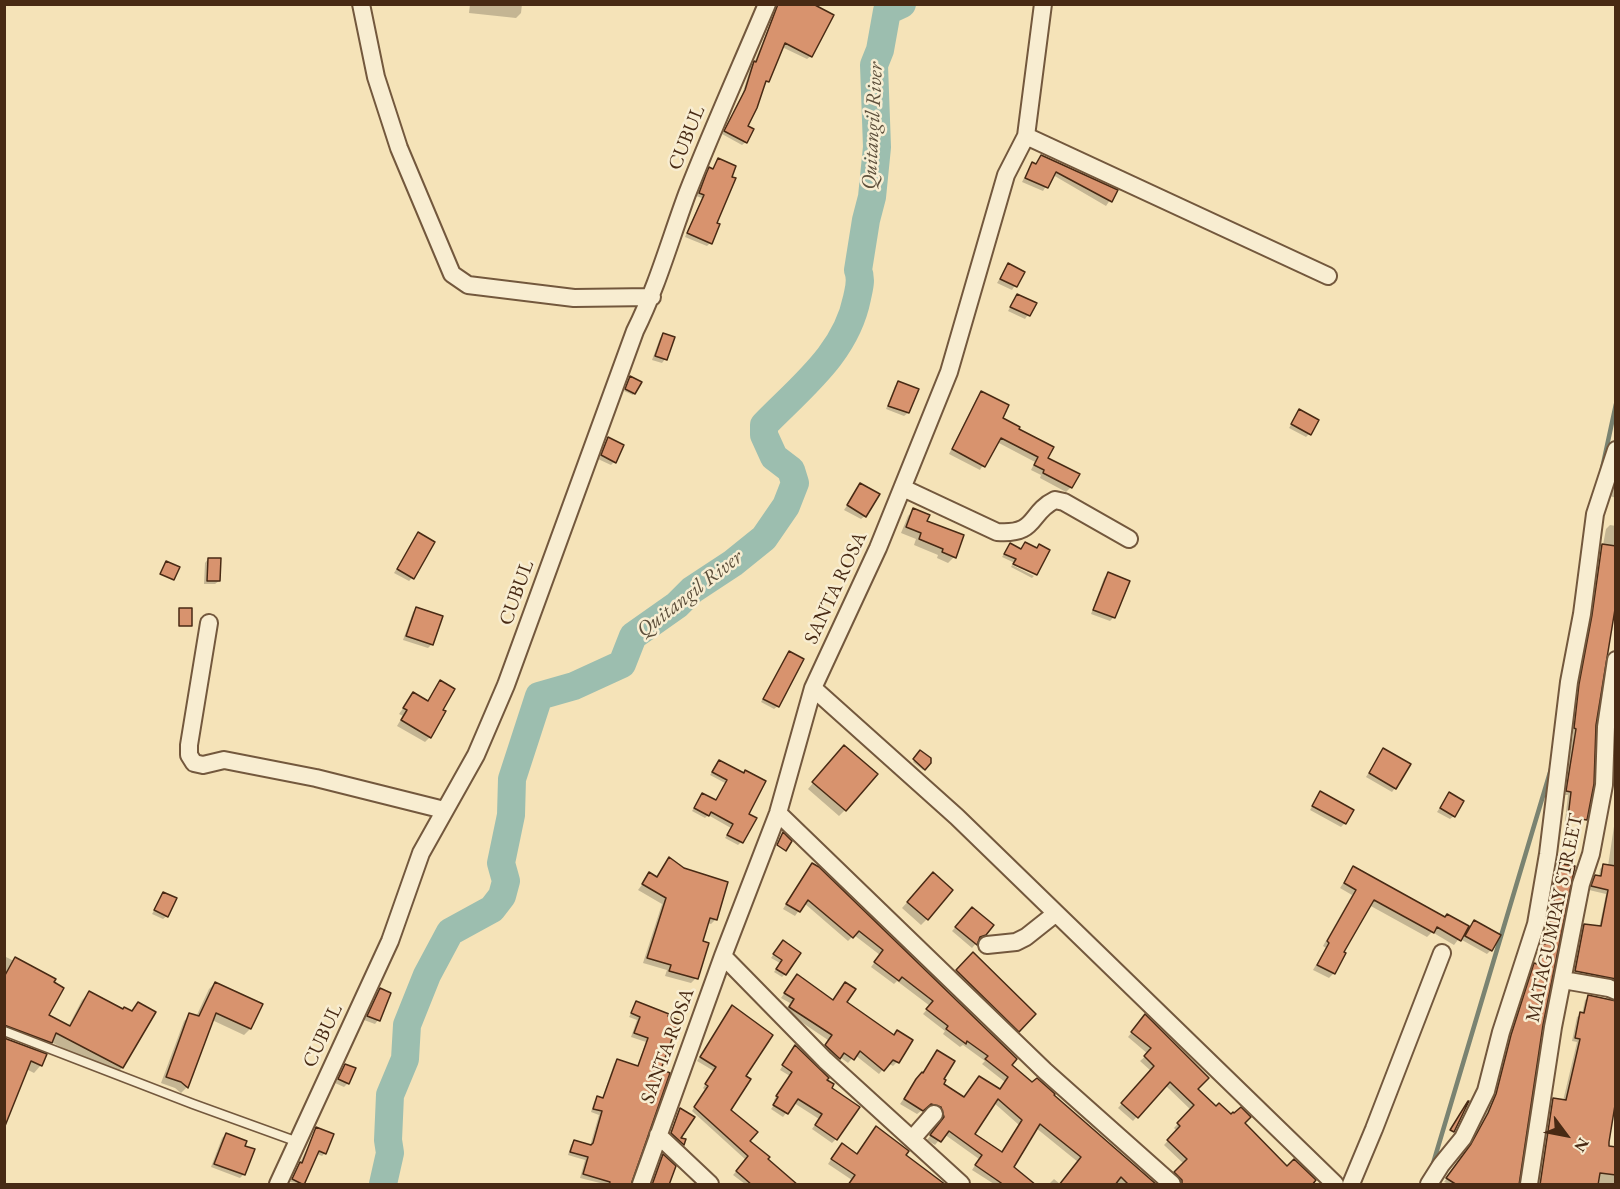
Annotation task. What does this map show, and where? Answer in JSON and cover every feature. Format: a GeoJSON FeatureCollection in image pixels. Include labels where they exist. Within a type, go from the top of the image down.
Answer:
{"type":"FeatureCollection","features":[{"type":"Feature","properties":{"kind":"street"},"geometry":{"type":"LineString","coordinates":[[361,4],[376,77],[399,148],[452,274],[468,285],[574,298],[652,297]]}},
{"type":"Feature","properties":{"kind":"street","name":"CUBUL"},"geometry":{"type":"LineString","coordinates":[[278,1185],[390,941],[421,853],[476,755],[506,684],[635,331],[652,297],[708,141],[767,4]]}},
{"type":"Feature","properties":{"kind":"street","name":"SANTA ROSA"},"geometry":{"type":"LineString","coordinates":[[641,1185],[723,956],[778,813],[813,688],[878,548],[949,372],[1006,176],[1026,136],[1043,4]]}},
{"type":"Feature","properties":{"kind":"street"},"geometry":{"type":"LineString","coordinates":[[1026,136],[1328,276]]}},
{"type":"Feature","properties":{"kind":"street"},"geometry":{"type":"LineString","coordinates":[[1429,1185],[1462,1138],[1486,1091],[1501,1032],[1536,924],[1548,854],[1569,682],[1595,514],[1616,450]]}},
{"type":"Feature","properties":{"kind":"street"},"geometry":{"type":"LineString","coordinates":[[903,488],[997,532],[1007,533],[1027,528],[1047,504],[1055,500],[1064,502],[1129,539]]}},
{"type":"Feature","properties":{"kind":"street"},"geometry":{"type":"LineString","coordinates":[[209,623],[189,745],[189,755],[194,763],[202,765],[224,760],[316,778],[444,810]]}},
{"type":"Feature","properties":{"kind":"street","name":"MATAGUMPAY STREET"},"geometry":{"type":"LineString","coordinates":[[1529,1185],[1553,1027],[1581,884],[1591,854],[1604,785],[1606,727],[1616,660]]}},
{"type":"Feature","properties":{"kind":"street"},"geometry":{"type":"LineString","coordinates":[[813,688],[957,817],[1335,1185]]}},
{"type":"Feature","properties":{"kind":"street"},"geometry":{"type":"LineString","coordinates":[[778,813],[1045,1071],[1172,1185]]}},
{"type":"Feature","properties":{"kind":"street"},"geometry":{"type":"LineString","coordinates":[[987,945],[1016,942],[1055,914]]}},
{"type":"Feature","properties":{"kind":"street"},"geometry":{"type":"LineString","coordinates":[[1351,1185],[1442,953]]}},
{"type":"Feature","properties":{"kind":"street"},"geometry":{"type":"LineString","coordinates":[[723,956],[825,1060],[961,1185]]}},
{"type":"Feature","properties":{"kind":"street"},"geometry":{"type":"LineString","coordinates":[[1563,980],[1616,991]]}},
{"type":"Feature","properties":{"kind":"street"},"geometry":{"type":"LineString","coordinates":[[912,1139],[934,1114]]}},
{"type":"Feature","properties":{"kind":"street"},"geometry":{"type":"LineString","coordinates":[[658,1135],[710,1185]]}},
{"type":"Feature","properties":{"kind":"lane"},"geometry":{"type":"LineString","coordinates":[[4,1031],[298,1142]]}},
{"type":"Feature","properties":{"kind":"building"},"geometry":{"type":"Polygon","coordinates":[[[778,4],[813,4],[834,15],[812,57],[785,43],[769,82],[766,81],[748,126],[754,129],[747,143],[724,131],[745,90],[754,61],[756,62],[778,4]]]}},
{"type":"Feature","properties":{"kind":"building"},"geometry":{"type":"Polygon","coordinates":[[[1041,155],[1118,190],[1112,202],[1056,172],[1048,188],[1025,178],[1032,162],[1036,164],[1041,155]]]}},
{"type":"Feature","properties":{"kind":"building"},"geometry":{"type":"Polygon","coordinates":[[[718,158],[736,166],[732,177],[736,178],[717,223],[720,224],[712,244],[687,233],[704,195],[699,193],[706,174],[709,167],[713,169],[718,158]]]}},
{"type":"Feature","properties":{"kind":"building"},"geometry":{"type":"Polygon","coordinates":[[[1008,263],[1025,272],[1017,287],[1000,279],[1008,263]]]}},
{"type":"Feature","properties":{"kind":"building"},"geometry":{"type":"Polygon","coordinates":[[[1017,294],[1037,303],[1030,316],[1010,307],[1017,294]]]}},
{"type":"Feature","properties":{"kind":"building"},"geometry":{"type":"Polygon","coordinates":[[[663,333],[675,337],[667,360],[655,356],[663,333]]]}},
{"type":"Feature","properties":{"kind":"building"},"geometry":{"type":"Polygon","coordinates":[[[630,376],[642,382],[635,394],[625,389],[630,376]]]}},
{"type":"Feature","properties":{"kind":"building"},"geometry":{"type":"Polygon","coordinates":[[[898,381],[919,389],[909,413],[888,406],[898,381]]]}},
{"type":"Feature","properties":{"kind":"building"},"geometry":{"type":"Polygon","coordinates":[[[981,391],[1009,405],[1003,418],[1054,447],[1048,458],[1080,474],[1072,488],[1043,473],[1044,470],[1034,465],[1038,457],[1001,438],[985,467],[952,449],[981,391]]]}},
{"type":"Feature","properties":{"kind":"building"},"geometry":{"type":"Polygon","coordinates":[[[1299,409],[1319,420],[1311,435],[1291,424],[1299,409]]]}},
{"type":"Feature","properties":{"kind":"building"},"geometry":{"type":"Polygon","coordinates":[[[608,437],[624,445],[616,463],[601,455],[608,437]]]}},
{"type":"Feature","properties":{"kind":"building"},"geometry":{"type":"Polygon","coordinates":[[[860,483],[880,494],[866,517],[847,505],[860,483]]]}},
{"type":"Feature","properties":{"kind":"building"},"geometry":{"type":"Polygon","coordinates":[[[913,508],[930,515],[927,521],[964,535],[956,558],[942,552],[943,549],[919,539],[921,533],[906,527],[913,508]]]}},
{"type":"Feature","properties":{"kind":"building"},"geometry":{"type":"Polygon","coordinates":[[[418,532],[435,542],[414,579],[397,569],[418,532]]]}},
{"type":"Feature","properties":{"kind":"building"},"geometry":{"type":"Polygon","coordinates":[[[1025,542],[1037,548],[1039,544],[1050,550],[1037,575],[1013,564],[1016,559],[1004,554],[1010,543],[1021,549],[1025,542]]]}},
{"type":"Feature","properties":{"kind":"building"},"geometry":{"type":"Polygon","coordinates":[[[1602,544],[1616,546],[1616,603],[1596,725],[1594,784],[1587,820],[1568,817],[1571,792],[1566,791],[1576,729],[1574,728],[1579,684],[1602,544]]]}},
{"type":"Feature","properties":{"kind":"building"},"geometry":{"type":"Polygon","coordinates":[[[208,558],[221,558],[220,581],[207,581],[208,558]]]}},
{"type":"Feature","properties":{"kind":"building"},"geometry":{"type":"Polygon","coordinates":[[[166,561],[180,567],[174,580],[160,574],[166,561]]]}},
{"type":"Feature","properties":{"kind":"building"},"geometry":{"type":"Polygon","coordinates":[[[1108,572],[1130,581],[1115,618],[1093,610],[1108,572]]]}},
{"type":"Feature","properties":{"kind":"building"},"geometry":{"type":"Polygon","coordinates":[[[416,607],[443,616],[433,645],[406,636],[416,607]]]}},
{"type":"Feature","properties":{"kind":"building"},"geometry":{"type":"Polygon","coordinates":[[[179,608],[192,608],[192,626],[179,626],[179,608]]]}},
{"type":"Feature","properties":{"kind":"building"},"geometry":{"type":"Polygon","coordinates":[[[789,651],[804,659],[779,707],[763,699],[789,651]]]}},
{"type":"Feature","properties":{"kind":"building"},"geometry":{"type":"Polygon","coordinates":[[[440,680],[455,689],[431,738],[401,720],[407,710],[403,708],[413,692],[428,701],[440,680]]]}},
{"type":"Feature","properties":{"kind":"building"},"geometry":{"type":"Polygon","coordinates":[[[844,745],[878,774],[846,811],[812,782],[844,745]]]}},
{"type":"Feature","properties":{"kind":"building"},"geometry":{"type":"Polygon","coordinates":[[[1383,748],[1411,764],[1396,789],[1369,773],[1383,748]]]}},
{"type":"Feature","properties":{"kind":"building"},"geometry":{"type":"Polygon","coordinates":[[[920,750],[931,758],[931,763],[925,770],[913,759],[920,750]]]}},
{"type":"Feature","properties":{"kind":"building"},"geometry":{"type":"Polygon","coordinates":[[[719,760],[766,781],[749,814],[757,818],[743,843],[727,835],[733,824],[711,812],[709,816],[694,808],[702,793],[716,800],[727,780],[712,772],[719,760]]]}},
{"type":"Feature","properties":{"kind":"building"},"geometry":{"type":"Polygon","coordinates":[[[1320,791],[1354,810],[1346,824],[1312,806],[1320,791]]]}},
{"type":"Feature","properties":{"kind":"building"},"geometry":{"type":"Polygon","coordinates":[[[1449,792],[1464,801],[1455,817],[1440,808],[1449,792]]]}},
{"type":"Feature","properties":{"kind":"building"},"geometry":{"type":"Polygon","coordinates":[[[783,832],[792,841],[786,851],[777,845],[783,832]]]}},
{"type":"Feature","properties":{"kind":"building"},"geometry":{"type":"Polygon","coordinates":[[[669,857],[684,868],[728,882],[717,920],[710,918],[703,941],[709,943],[698,979],[669,971],[671,965],[647,958],[666,898],[642,884],[649,872],[657,877],[669,857]]]}},
{"type":"Feature","properties":{"kind":"building"},"geometry":{"type":"Polygon","coordinates":[[[812,863],[819,867],[1017,1059],[1012,1065],[1032,1082],[1037,1078],[1157,1185],[1129,1185],[1121,1177],[1115,1185],[1059,1185],[1081,1157],[1040,1124],[1014,1167],[1036,1185],[1004,1185],[975,1165],[982,1155],[949,1131],[941,1142],[930,1135],[944,1117],[941,1107],[931,1104],[923,1111],[904,1099],[937,1050],[955,1061],[944,1079],[946,1080],[944,1084],[964,1097],[979,1076],[1000,1089],[1008,1077],[985,1059],[988,1056],[967,1041],[966,1044],[946,1029],[948,1026],[926,1009],[933,1001],[902,977],[899,981],[874,962],[883,950],[859,931],[853,938],[808,900],[800,912],[786,904],[812,863]],[[998,1099],[975,1134],[1002,1152],[1022,1120],[998,1099]]]}},
{"type":"Feature","properties":{"kind":"building"},"geometry":{"type":"Polygon","coordinates":[[[1557,863],[1575,866],[1543,1025],[1519,1185],[1457,1185],[1446,1178],[1471,1144],[1496,1094],[1511,1035],[1534,963],[1537,964],[1542,943],[1545,944],[1554,900],[1555,889],[1553,888],[1557,863]]]}},
{"type":"Feature","properties":{"kind":"building"},"geometry":{"type":"Polygon","coordinates":[[[1603,864],[1616,866],[1616,979],[1575,971],[1584,924],[1601,926],[1608,890],[1591,886],[1595,875],[1601,876],[1603,864]]]}},
{"type":"Feature","properties":{"kind":"building"},"geometry":{"type":"Polygon","coordinates":[[[1353,866],[1445,917],[1447,914],[1469,926],[1461,941],[1437,927],[1434,933],[1374,900],[1344,952],[1346,953],[1335,974],[1317,965],[1329,943],[1327,941],[1356,890],[1344,883],[1353,866]]]}},
{"type":"Feature","properties":{"kind":"building"},"geometry":{"type":"Polygon","coordinates":[[[933,872],[953,890],[928,920],[907,902],[933,872]]]}},
{"type":"Feature","properties":{"kind":"building"},"geometry":{"type":"Polygon","coordinates":[[[163,892],[177,898],[168,917],[154,910],[163,892]]]}},
{"type":"Feature","properties":{"kind":"building"},"geometry":{"type":"Polygon","coordinates":[[[972,907],[994,925],[986,935],[980,937],[977,945],[955,927],[972,907]]]}},
{"type":"Feature","properties":{"kind":"building"},"geometry":{"type":"Polygon","coordinates":[[[1474,920],[1501,935],[1492,951],[1465,936],[1474,920]]]}},
{"type":"Feature","properties":{"kind":"building"},"geometry":{"type":"Polygon","coordinates":[[[783,940],[801,953],[786,975],[776,969],[782,960],[773,954],[783,940]]]}},
{"type":"Feature","properties":{"kind":"building"},"geometry":{"type":"Polygon","coordinates":[[[973,952],[1036,1014],[1019,1032],[956,970],[973,952]]]}},
{"type":"Feature","properties":{"kind":"building"},"geometry":{"type":"Polygon","coordinates":[[[15,957],[56,979],[54,982],[64,988],[49,1015],[70,1026],[89,991],[123,1009],[124,1007],[132,1011],[138,1002],[156,1012],[123,1068],[56,1033],[52,1043],[4,1025],[4,977],[15,957]]]}},
{"type":"Feature","properties":{"kind":"building"},"geometry":{"type":"Polygon","coordinates":[[[797,974],[833,1000],[845,982],[856,989],[847,1002],[894,1035],[897,1030],[913,1040],[899,1063],[893,1060],[884,1071],[860,1051],[854,1060],[844,1053],[840,1059],[825,1045],[832,1035],[789,1007],[794,999],[784,993],[797,974]]]}},
{"type":"Feature","properties":{"kind":"building"},"geometry":{"type":"Polygon","coordinates":[[[215,982],[263,1004],[251,1029],[216,1013],[188,1088],[181,1082],[166,1077],[189,1013],[199,1016],[215,982]]]}},
{"type":"Feature","properties":{"kind":"building"},"geometry":{"type":"Polygon","coordinates":[[[380,988],[391,993],[380,1021],[367,1016],[380,988]]]}},
{"type":"Feature","properties":{"kind":"building"},"geometry":{"type":"Polygon","coordinates":[[[1588,995],[1616,1001],[1616,1099],[1609,1146],[1616,1147],[1616,1175],[1600,1173],[1598,1185],[1540,1185],[1553,1098],[1566,1100],[1580,1039],[1575,1038],[1580,1012],[1584,1013],[1588,995]]]}},
{"type":"Feature","properties":{"kind":"building"},"geometry":{"type":"Polygon","coordinates":[[[636,1001],[679,1020],[661,1069],[670,1073],[631,1185],[609,1185],[610,1182],[583,1174],[588,1157],[570,1152],[574,1140],[591,1145],[593,1143],[602,1111],[593,1109],[597,1096],[603,1098],[617,1059],[638,1066],[648,1038],[634,1033],[640,1017],[631,1013],[636,1001]]]}},
{"type":"Feature","properties":{"kind":"building"},"geometry":{"type":"Polygon","coordinates":[[[732,1005],[773,1035],[746,1076],[751,1079],[731,1110],[758,1132],[750,1141],[798,1185],[752,1185],[736,1171],[748,1156],[694,1107],[708,1086],[705,1084],[716,1067],[700,1057],[732,1005]]]}},
{"type":"Feature","properties":{"kind":"building"},"geometry":{"type":"Polygon","coordinates":[[[1145,1014],[1209,1078],[1198,1089],[1216,1106],[1219,1103],[1231,1114],[1241,1107],[1251,1117],[1245,1123],[1287,1166],[1294,1159],[1316,1180],[1312,1185],[1182,1185],[1182,1180],[1174,1172],[1187,1159],[1167,1140],[1180,1126],[1177,1123],[1194,1105],[1170,1082],[1138,1118],[1121,1103],[1154,1066],[1144,1056],[1151,1048],[1131,1032],[1145,1014]]]}},
{"type":"Feature","properties":{"kind":"building"},"geometry":{"type":"Polygon","coordinates":[[[4,1038],[47,1054],[42,1066],[31,1061],[5,1126],[4,1038]]]}},
{"type":"Feature","properties":{"kind":"building"},"geometry":{"type":"Polygon","coordinates":[[[795,1045],[829,1078],[827,1080],[834,1084],[832,1088],[860,1107],[837,1140],[815,1125],[822,1114],[798,1099],[788,1114],[773,1105],[778,1097],[776,1096],[792,1072],[782,1065],[795,1045]]]}},
{"type":"Feature","properties":{"kind":"building"},"geometry":{"type":"Polygon","coordinates":[[[345,1064],[356,1068],[349,1084],[338,1079],[345,1064]]]}},
{"type":"Feature","properties":{"kind":"building"},"geometry":{"type":"Polygon","coordinates":[[[1468,1101],[1454,1132],[1450,1130],[1468,1101]]]}},
{"type":"Feature","properties":{"kind":"building"},"geometry":{"type":"Polygon","coordinates":[[[680,1108],[695,1117],[681,1138],[686,1139],[684,1145],[671,1133],[680,1108]]]}},
{"type":"Feature","properties":{"kind":"building"},"geometry":{"type":"Polygon","coordinates":[[[876,1126],[909,1151],[906,1155],[946,1185],[848,1185],[855,1175],[831,1159],[842,1143],[857,1154],[876,1126]]]}},
{"type":"Feature","properties":{"kind":"building"},"geometry":{"type":"Polygon","coordinates":[[[316,1127],[334,1134],[326,1154],[319,1151],[304,1185],[292,1179],[300,1162],[302,1163],[316,1127]]]}},
{"type":"Feature","properties":{"kind":"building"},"geometry":{"type":"Polygon","coordinates":[[[226,1133],[247,1141],[245,1146],[255,1149],[245,1175],[214,1164],[226,1133]]]}},
{"type":"Feature","properties":{"kind":"building"},"geometry":{"type":"Polygon","coordinates":[[[663,1154],[676,1166],[669,1185],[652,1185],[663,1154]]]}},
{"type":"Feature","properties":{"kind":"waterway","name":"Quitangil River"},"geometry":{"type":"LineString","coordinates":[[383,1184],[390,1153],[388,1140],[390,1095],[405,1059],[407,1025],[427,975],[450,932],[492,909],[502,896],[506,881],[501,863],[511,815],[512,779],[539,696],[574,686],[622,664],[633,636],[764,538],[786,506],[795,483],[791,470],[774,457],[764,435],[764,425],[821,368],[843,336],[851,318],[859,287],[858,270],[872,197],[877,147],[874,65],[880,50],[887,11],[902,4]]}},
{"type":"Feature","properties":{"kind":"waterway"},"geometry":{"type":"LineString","coordinates":[[1602,469],[1616,404]]}},
{"type":"Feature","properties":{"kind":"waterway"},"geometry":{"type":"LineString","coordinates":[[1432,1167],[1551,769]]}}]}
